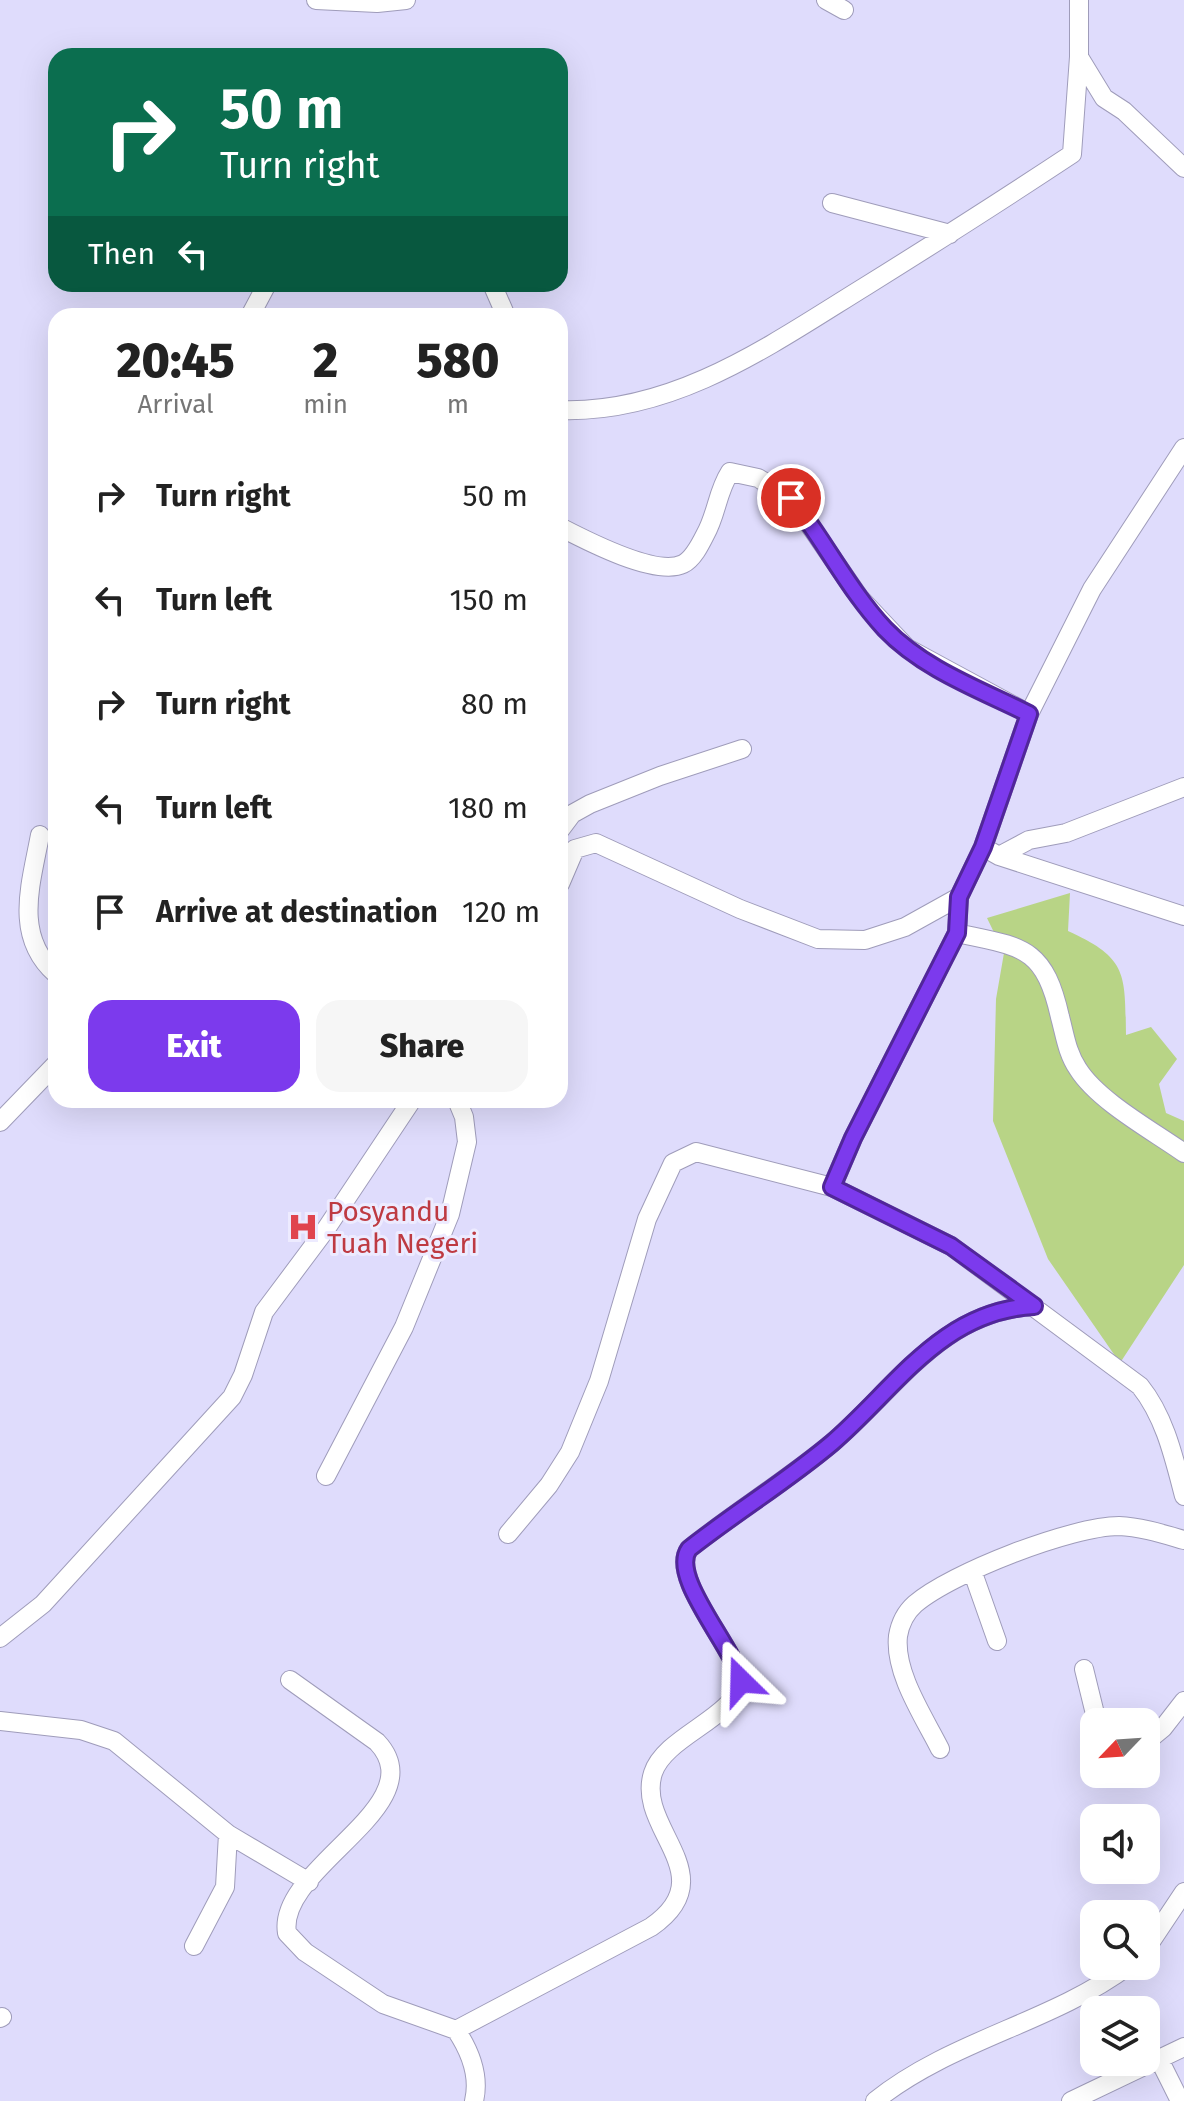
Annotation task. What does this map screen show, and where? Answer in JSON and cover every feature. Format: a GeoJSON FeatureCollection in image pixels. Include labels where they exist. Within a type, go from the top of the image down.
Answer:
{"type":"FeatureCollection","features":[{"type":"Feature","properties":{"kind":"street"},"geometry":{"type":"LineString","coordinates":[[316,0],[377,3],[406,0]]}},
{"type":"Feature","properties":{"kind":"street"},"geometry":{"type":"LineString","coordinates":[[826,0],[844,10]]}},
{"type":"Feature","properties":{"kind":"street"},"geometry":{"type":"LineString","coordinates":[[568,410],[625,406],[688,387],[811,320],[1072,154],[1079,57],[1079,0]]}},
{"type":"Feature","properties":{"kind":"street"},"geometry":{"type":"LineString","coordinates":[[1079,57],[1104,98],[1124,111],[1184,168]]}},
{"type":"Feature","properties":{"kind":"street"},"geometry":{"type":"LineString","coordinates":[[832,203],[950,234]]}},
{"type":"Feature","properties":{"kind":"street"},"geometry":{"type":"LineString","coordinates":[[575,849],[596,843],[787,930],[827,941],[865,940],[905,927],[959,897],[991,851],[1029,714],[1092,589],[1184,448]]}},
{"type":"Feature","properties":{"kind":"street"},"geometry":{"type":"LineString","coordinates":[[568,531],[654,569],[679,566],[690,560],[706,534],[716,512],[718,491],[730,472],[742,471],[791,498],[819,543],[886,630],[907,648],[1029,714]]}},
{"type":"Feature","properties":{"kind":"street"},"geometry":{"type":"LineString","coordinates":[[568,819],[590,804],[660,776],[742,749]]}},
{"type":"Feature","properties":{"kind":"street"},"geometry":{"type":"LineString","coordinates":[[991,851],[1066,833],[1184,787]]}},
{"type":"Feature","properties":{"kind":"street"},"geometry":{"type":"LineString","coordinates":[[40,835],[27,906],[27,925],[35,949],[48,964]]}},
{"type":"Feature","properties":{"kind":"street"},"geometry":{"type":"LineString","coordinates":[[568,843],[575,849]]}},
{"type":"Feature","properties":{"kind":"street"},"geometry":{"type":"LineString","coordinates":[[568,865],[575,849]]}},
{"type":"Feature","properties":{"kind":"street"},"geometry":{"type":"LineString","coordinates":[[991,851],[1184,916]]}},
{"type":"Feature","properties":{"kind":"street"},"geometry":{"type":"LineString","coordinates":[[832,1187],[853,1138],[957,933],[959,897]]}},
{"type":"Feature","properties":{"kind":"street"},"geometry":{"type":"LineString","coordinates":[[957,933],[1018,946],[1038,961],[1056,996],[1066,1042],[1078,1070],[1103,1094],[1184,1153]]}},
{"type":"Feature","properties":{"kind":"street"},"geometry":{"type":"LineString","coordinates":[[0,1122],[48,1072]]}},
{"type":"Feature","properties":{"kind":"street"},"geometry":{"type":"LineString","coordinates":[[0,1638],[43,1604],[232,1397],[243,1375],[264,1312],[326,1229],[407,1108]]}},
{"type":"Feature","properties":{"kind":"street"},"geometry":{"type":"LineString","coordinates":[[326,1476],[404,1327],[450,1214],[467,1142],[460,1108]]}},
{"type":"Feature","properties":{"kind":"street"},"geometry":{"type":"LineString","coordinates":[[508,1534],[549,1485],[570,1452],[586,1418],[634,1257],[677,1159],[702,1152],[832,1187],[951,1246],[1126,1372],[1148,1395],[1168,1439],[1184,1496]]}},
{"type":"Feature","properties":{"kind":"street"},"geometry":{"type":"LineString","coordinates":[[456,2030],[651,1927],[666,1917],[680,1898],[682,1882],[656,1807],[653,1772],[668,1753],[730,1701],[741,1681],[727,1646],[689,1583],[684,1566],[689,1549],[830,1444],[899,1376],[951,1333],[991,1312],[1034,1306]]}},
{"type":"Feature","properties":{"kind":"street"},"geometry":{"type":"LineString","coordinates":[[940,1749],[909,1683],[898,1637],[903,1619],[913,1605],[973,1573],[1037,1545],[1098,1528],[1144,1529],[1184,1540]]}},
{"type":"Feature","properties":{"kind":"street"},"geometry":{"type":"LineString","coordinates":[[973,1573],[997,1641]]}},
{"type":"Feature","properties":{"kind":"street"},"geometry":{"type":"LineString","coordinates":[[1084,1669],[1094,1708]]}},
{"type":"Feature","properties":{"kind":"street"},"geometry":{"type":"LineString","coordinates":[[290,1680],[377,1742],[392,1769],[392,1781],[383,1797],[309,1882],[287,1919],[287,1933],[296,1945],[383,2004],[456,2030],[473,2063],[477,2084],[474,2101]]}},
{"type":"Feature","properties":{"kind":"street"},"geometry":{"type":"LineString","coordinates":[[1160,1730],[1184,1701]]}},
{"type":"Feature","properties":{"kind":"street"},"geometry":{"type":"LineString","coordinates":[[0,1721],[81,1730],[114,1741],[228,1834],[309,1882]]}},
{"type":"Feature","properties":{"kind":"street"},"geometry":{"type":"LineString","coordinates":[[194,1946],[225,1887],[228,1834]]}},
{"type":"Feature","properties":{"kind":"street"},"geometry":{"type":"LineString","coordinates":[[1160,1928],[1184,1892]]}},
{"type":"Feature","properties":{"kind":"street"},"geometry":{"type":"LineString","coordinates":[[875,2101],[976,2042],[1077,1998],[1106,1980]]}},
{"type":"Feature","properties":{"kind":"street"},"geometry":{"type":"LineString","coordinates":[[1160,2059],[1184,2047]]}},
{"type":"Feature","properties":{"kind":"street"},"geometry":{"type":"LineString","coordinates":[[1160,2061],[1180,2101]]}},
{"type":"Feature","properties":{"kind":"street"},"geometry":{"type":"LineString","coordinates":[[1071,2101],[1123,2076]]}},
{"type":"Feature","properties":{"kind":"green space"},"geometry":{"type":"Polygon","coordinates":[[[1070,893],[1068,931],[1102,950],[1119,970],[1125,997],[1126,1035],[1151,1027],[1177,1059],[1159,1084],[1166,1113],[1184,1121],[1184,1265],[1120,1363],[1048,1259],[993,1121],[996,999],[1004,953],[987,918],[1070,893]]]}},
{"type":"Feature","properties":{"kind":"place","name":"Posyandu Tuah Negeri"},"geometry":{"type":"Point","coordinates":[303,1227]}},
{"type":"Feature","properties":{"kind":"route"},"geometry":{"type":"LineString","coordinates":[[741,1681],[727,1646],[689,1583],[684,1566],[689,1549],[830,1444],[899,1376],[951,1333],[974,1318],[991,1312],[1008,1307],[1034,1306],[951,1246],[832,1187],[853,1138],[957,933],[959,897],[983,847],[1029,714],[936,667],[886,630],[819,543],[791,498]]}}]}
